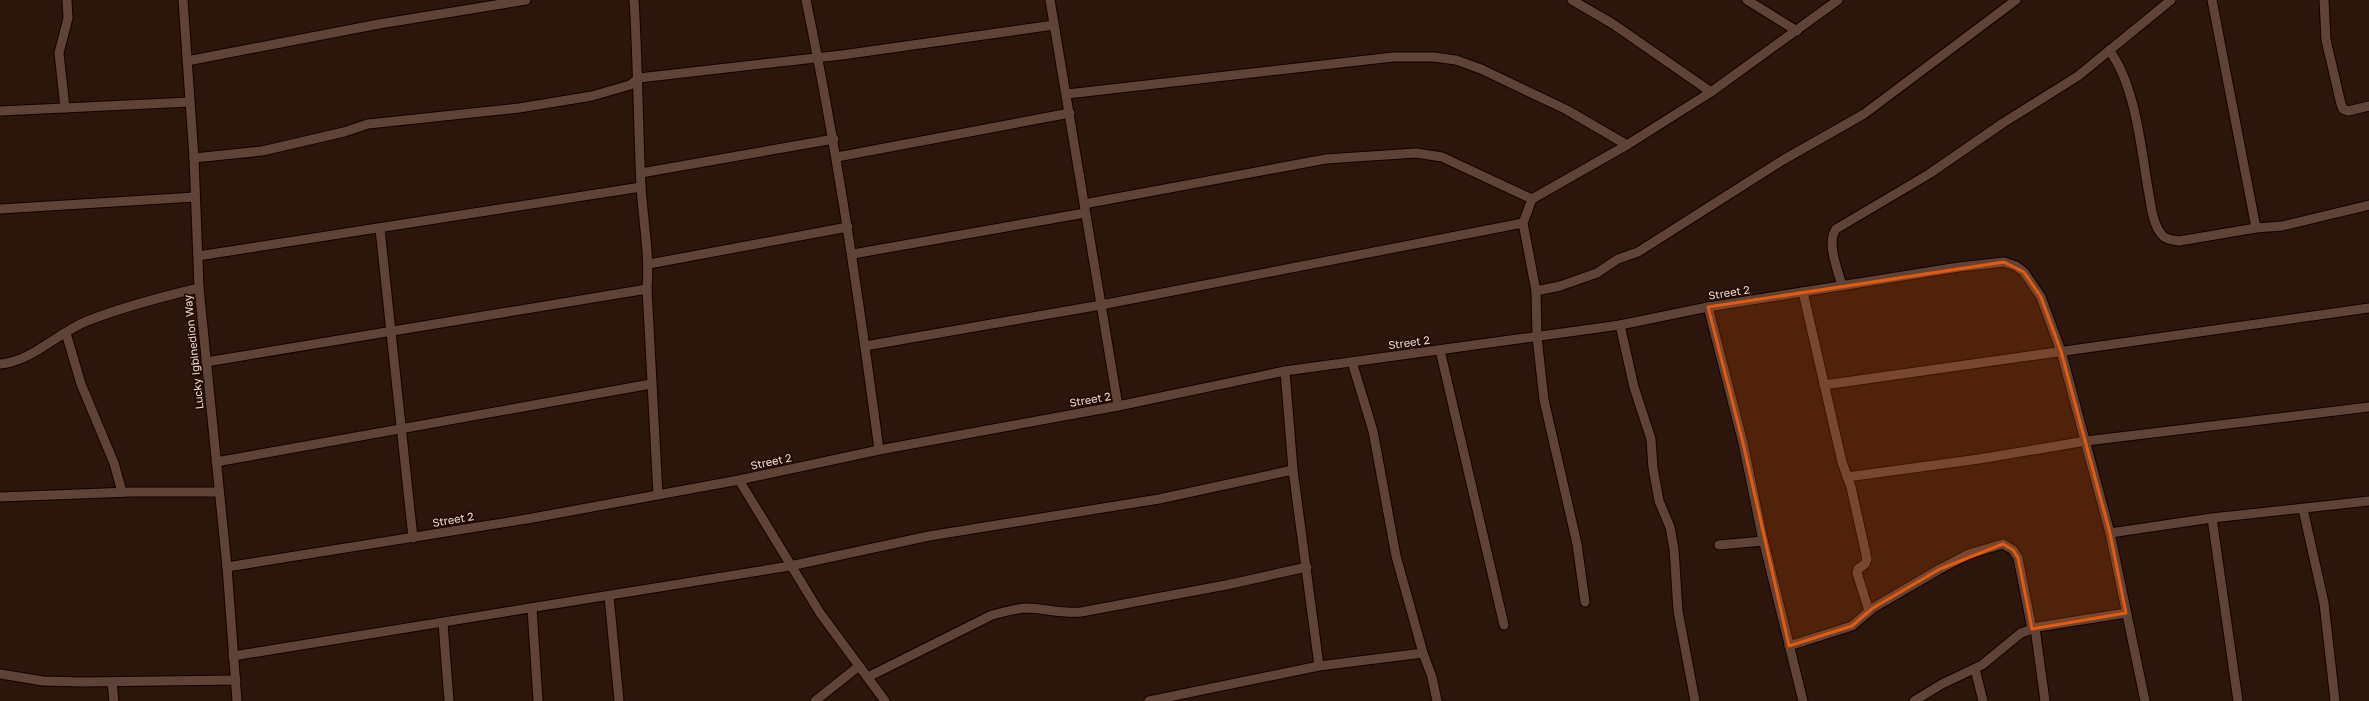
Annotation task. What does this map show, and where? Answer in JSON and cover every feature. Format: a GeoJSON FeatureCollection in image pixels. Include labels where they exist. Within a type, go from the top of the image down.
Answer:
{"type":"FeatureCollection","features":[{"type":"Feature","properties":{"kind":"street"},"geometry":{"type":"LineString","coordinates":[[65,108],[59,53],[68,18],[67,0]]}},
{"type":"Feature","properties":{"kind":"street","name":"Lucky Igbinedion Way"},"geometry":{"type":"LineString","coordinates":[[183,0],[194,158],[199,288],[226,567],[237,701]]}},
{"type":"Feature","properties":{"kind":"street"},"geometry":{"type":"LineString","coordinates":[[187,61],[379,24],[526,0]]}},
{"type":"Feature","properties":{"kind":"street"},"geometry":{"type":"LineString","coordinates":[[634,0],[639,78],[641,187],[649,264],[646,289],[658,495]]}},
{"type":"Feature","properties":{"kind":"street"},"geometry":{"type":"LineString","coordinates":[[806,0],[837,157],[879,450]]}},
{"type":"Feature","properties":{"kind":"street"},"geometry":{"type":"LineString","coordinates":[[1050,0],[1067,94],[1084,208],[1118,406]]}},
{"type":"Feature","properties":{"kind":"street"},"geometry":{"type":"LineString","coordinates":[[1572,0],[1613,24],[1711,92]]}},
{"type":"Feature","properties":{"kind":"street"},"geometry":{"type":"LineString","coordinates":[[1747,0],[1797,31]]}},
{"type":"Feature","properties":{"kind":"street"},"geometry":{"type":"LineString","coordinates":[[1585,602],[1577,544],[1544,400],[1537,337],[1536,291],[1523,223],[1532,199],[1628,145],[1711,92],[1838,0]]}},
{"type":"Feature","properties":{"kind":"street"},"geometry":{"type":"LineString","coordinates":[[1536,291],[1560,286],[1597,273],[1618,259],[1638,252],[1783,160],[1864,114],[2016,0]]}},
{"type":"Feature","properties":{"kind":"street"},"geometry":{"type":"LineString","coordinates":[[1842,286],[1832,242],[1832,234],[1836,229],[1929,174],[2003,123],[2078,76],[2171,0]]}},
{"type":"Feature","properties":{"kind":"street"},"geometry":{"type":"LineString","coordinates":[[2212,0],[2256,228]]}},
{"type":"Feature","properties":{"kind":"street"},"geometry":{"type":"LineString","coordinates":[[2324,0],[2326,40],[2343,109],[2348,110],[2369,106]]}},
{"type":"Feature","properties":{"kind":"street"},"geometry":{"type":"LineString","coordinates":[[194,158],[262,151],[344,132],[368,124],[519,108],[592,96],[630,86],[639,78],[818,58],[1054,25]]}},
{"type":"Feature","properties":{"kind":"street"},"geometry":{"type":"LineString","coordinates":[[2109,50],[2122,72],[2132,110],[2153,213],[2162,236],[2168,240],[2179,241],[2256,228],[2282,226],[2369,205]]}},
{"type":"Feature","properties":{"kind":"street"},"geometry":{"type":"LineString","coordinates":[[1067,94],[1393,56],[1434,57],[1456,60],[1482,69],[1567,110],[1628,145]]}},
{"type":"Feature","properties":{"kind":"street"},"geometry":{"type":"LineString","coordinates":[[0,111],[190,102]]}},
{"type":"Feature","properties":{"kind":"street"},"geometry":{"type":"LineString","coordinates":[[837,157],[955,136],[1070,113]]}},
{"type":"Feature","properties":{"kind":"street"},"geometry":{"type":"LineString","coordinates":[[641,173],[834,139]]}},
{"type":"Feature","properties":{"kind":"street"},"geometry":{"type":"LineString","coordinates":[[852,254],[1309,162],[1416,153],[1442,157],[1532,199]]}},
{"type":"Feature","properties":{"kind":"street"},"geometry":{"type":"LineString","coordinates":[[198,256],[380,229],[641,187]]}},
{"type":"Feature","properties":{"kind":"street"},"geometry":{"type":"LineString","coordinates":[[0,209],[195,197]]}},
{"type":"Feature","properties":{"kind":"street"},"geometry":{"type":"LineString","coordinates":[[865,346],[1101,305],[1523,223]]}},
{"type":"Feature","properties":{"kind":"street"},"geometry":{"type":"LineString","coordinates":[[649,264],[848,227]]}},
{"type":"Feature","properties":{"kind":"street"},"geometry":{"type":"LineString","coordinates":[[380,229],[413,538]]}},
{"type":"Feature","properties":{"kind":"street","name":"Street 2"},"geometry":{"type":"LineString","coordinates":[[226,567],[413,538],[739,480],[879,450],[1118,406],[1285,370],[1620,325],[1708,307],[1959,267],[2004,262],[2016,266],[2024,272],[2041,297],[2061,351],[2110,534],[2145,701]]}},
{"type":"Feature","properties":{"kind":"street"},"geometry":{"type":"LineString","coordinates":[[0,364],[26,357],[66,332],[86,322],[124,308],[199,288]]}},
{"type":"Feature","properties":{"kind":"street"},"geometry":{"type":"LineString","coordinates":[[206,362],[646,289]]}},
{"type":"Feature","properties":{"kind":"street"},"geometry":{"type":"LineString","coordinates":[[1803,292],[1824,385],[1867,558],[1865,564],[1858,569],[1857,573],[1869,611]]}},
{"type":"Feature","properties":{"kind":"street"},"geometry":{"type":"LineString","coordinates":[[1708,307],[1743,443],[1763,542],[1803,701]]}},
{"type":"Feature","properties":{"kind":"street"},"geometry":{"type":"LineString","coordinates":[[1824,385],[2369,308]]}},
{"type":"Feature","properties":{"kind":"street"},"geometry":{"type":"LineString","coordinates":[[1620,325],[1639,405],[1651,439],[1653,468],[1658,501],[1670,527],[1674,549],[1678,611],[1695,701]]}},
{"type":"Feature","properties":{"kind":"street"},"geometry":{"type":"LineString","coordinates":[[66,332],[81,384],[114,463],[122,492]]}},
{"type":"Feature","properties":{"kind":"street"},"geometry":{"type":"LineString","coordinates":[[1440,350],[1504,625]]}},
{"type":"Feature","properties":{"kind":"street"},"geometry":{"type":"LineString","coordinates":[[1352,362],[1373,431],[1396,556],[1422,653],[1432,677],[1437,701]]}},
{"type":"Feature","properties":{"kind":"street"},"geometry":{"type":"LineString","coordinates":[[1285,370],[1293,470],[1308,567],[1319,666]]}},
{"type":"Feature","properties":{"kind":"street"},"geometry":{"type":"LineString","coordinates":[[216,462],[651,384]]}},
{"type":"Feature","properties":{"kind":"street"},"geometry":{"type":"LineString","coordinates":[[1847,477],[1979,459],[2086,441],[2369,407]]}},
{"type":"Feature","properties":{"kind":"street"},"geometry":{"type":"LineString","coordinates":[[233,656],[790,566],[929,536],[1158,499],[1293,470]]}},
{"type":"Feature","properties":{"kind":"street"},"geometry":{"type":"LineString","coordinates":[[739,480],[820,613],[885,701]]}},
{"type":"Feature","properties":{"kind":"street"},"geometry":{"type":"LineString","coordinates":[[0,497],[122,492],[219,492]]}},
{"type":"Feature","properties":{"kind":"street"},"geometry":{"type":"LineString","coordinates":[[2110,534],[2212,518],[2369,501]]}},
{"type":"Feature","properties":{"kind":"street"},"geometry":{"type":"LineString","coordinates":[[2303,509],[2324,603],[2335,701]]}},
{"type":"Feature","properties":{"kind":"street"},"geometry":{"type":"LineString","coordinates":[[2212,518],[2238,701]]}},
{"type":"Feature","properties":{"kind":"street"},"geometry":{"type":"LineString","coordinates":[[1719,545],[1763,542]]}},
{"type":"Feature","properties":{"kind":"street"},"geometry":{"type":"LineString","coordinates":[[1789,646],[1852,626],[1869,611],[1940,569],[1969,554],[2003,544],[2013,550],[2018,558],[2046,701]]}},
{"type":"Feature","properties":{"kind":"street"},"geometry":{"type":"LineString","coordinates":[[868,678],[992,615],[1010,610],[1026,608],[1064,613],[1081,612],[1219,587],[1308,567]]}},
{"type":"Feature","properties":{"kind":"street"},"geometry":{"type":"LineString","coordinates":[[609,596],[619,701]]}},
{"type":"Feature","properties":{"kind":"street"},"geometry":{"type":"LineString","coordinates":[[532,608],[538,701]]}},
{"type":"Feature","properties":{"kind":"street"},"geometry":{"type":"LineString","coordinates":[[1914,701],[1942,684],[1975,669],[1993,657],[2016,636],[2033,629],[2126,613]]}},
{"type":"Feature","properties":{"kind":"street"},"geometry":{"type":"LineString","coordinates":[[443,623],[450,701]]}},
{"type":"Feature","properties":{"kind":"street"},"geometry":{"type":"LineString","coordinates":[[1149,701],[1319,666],[1422,653]]}},
{"type":"Feature","properties":{"kind":"street"},"geometry":{"type":"LineString","coordinates":[[815,701],[859,666]]}},
{"type":"Feature","properties":{"kind":"street"},"geometry":{"type":"LineString","coordinates":[[1975,669],[1982,701]]}},
{"type":"Feature","properties":{"kind":"street"},"geometry":{"type":"LineString","coordinates":[[0,674],[43,681],[112,682],[236,680]]}},
{"type":"Feature","properties":{"kind":"street"},"geometry":{"type":"LineString","coordinates":[[112,682],[114,701]]}},
{"type":"Feature","properties":{"kind":"highlighted area"},"geometry":{"type":"Polygon","coordinates":[[[2004,262],[2024,272],[2041,297],[2061,351],[2110,533],[2126,613],[2032,629],[2018,558],[2013,550],[2003,544],[1940,569],[1873,608],[1852,626],[1789,646],[1743,443],[1708,307],[2004,262]]]}}]}
